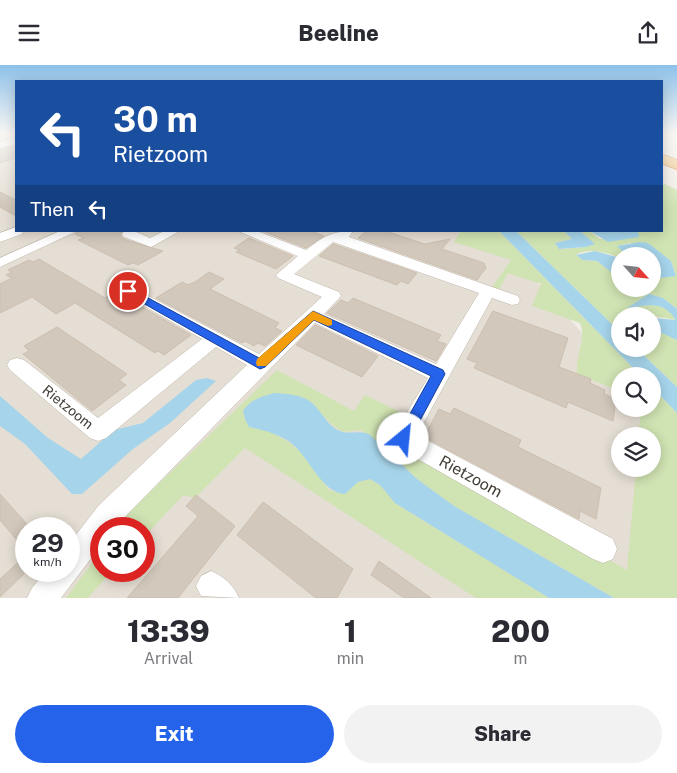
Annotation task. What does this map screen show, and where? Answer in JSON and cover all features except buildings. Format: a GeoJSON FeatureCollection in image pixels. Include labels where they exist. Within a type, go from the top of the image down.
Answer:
{"type":"FeatureCollection","features":[{"type":"Feature","properties":{"kind":"highway"},"geometry":{"type":"LineString","coordinates":[[663,159],[677,165]]}},
{"type":"Feature","properties":{"kind":"street"},"geometry":{"type":"LineString","coordinates":[[0,238],[15,232]]}},
{"type":"Feature","properties":{"kind":"street"},"geometry":{"type":"LineString","coordinates":[[0,263],[69,232]]}},
{"type":"Feature","properties":{"kind":"street"},"geometry":{"type":"LineString","coordinates":[[129,233],[151,243],[172,232]]}},
{"type":"Feature","properties":{"kind":"street"},"geometry":{"type":"LineString","coordinates":[[247,232],[306,255]]}},
{"type":"Feature","properties":{"kind":"street"},"geometry":{"type":"LineString","coordinates":[[80,551],[108,514],[260,364],[333,296],[283,275],[330,238],[343,235],[512,300]]}},
{"type":"Feature","properties":{"kind":"street"},"geometry":{"type":"LineString","coordinates":[[118,285],[260,364]]}},
{"type":"Feature","properties":{"kind":"street","name":"Rietzoom"},"geometry":{"type":"LineString","coordinates":[[488,291],[438,374],[403,439],[604,549]]}},
{"type":"Feature","properties":{"kind":"street"},"geometry":{"type":"LineString","coordinates":[[313,315],[438,374]]}},
{"type":"Feature","properties":{"kind":"street","name":"Rietzoom"},"geometry":{"type":"LineString","coordinates":[[17,365],[98,431],[214,339]]}},
{"type":"Feature","properties":{"kind":"street"},"geometry":{"type":"LineString","coordinates":[[42,598],[56,582]]}},
{"type":"Feature","properties":{"kind":"shaded area"},"geometry":{"type":"Polygon","coordinates":[[[0,159],[15,159],[15,232],[493,232],[612,367],[611,417],[650,417],[652,427],[611,427],[611,477],[659,477],[677,598],[0,598],[0,159]]]}},
{"type":"Feature","properties":{"kind":"green space"},"geometry":{"type":"Polygon","coordinates":[[[663,183],[677,190],[677,309],[660,297],[661,278],[676,275],[671,261],[661,254],[661,247],[652,247],[646,243],[630,243],[619,247],[611,247],[611,255],[592,251],[576,255],[583,260],[597,261],[611,272],[611,297],[644,297],[629,307],[611,307],[611,323],[517,232],[565,232],[572,239],[555,243],[561,249],[586,247],[594,244],[581,232],[591,232],[600,239],[638,237],[638,232],[663,232],[663,183]]]}},
{"type":"Feature","properties":{"kind":"green space"},"geometry":{"type":"Polygon","coordinates":[[[460,232],[500,232],[611,345],[611,357],[622,357],[632,367],[611,367],[611,387],[577,374],[582,341],[580,323],[532,306],[541,284],[508,273],[499,289],[492,287],[511,260],[454,242],[460,232]]]}},
{"type":"Feature","properties":{"kind":"green space"},"geometry":{"type":"Polygon","coordinates":[[[661,306],[677,320],[661,317],[661,307],[629,307],[661,306]]]}},
{"type":"Feature","properties":{"kind":"green space"},"geometry":{"type":"Polygon","coordinates":[[[661,332],[677,340],[677,387],[661,372],[661,367],[656,367],[645,357],[661,357],[661,332]]]}},
{"type":"Feature","properties":{"kind":"green space"},"geometry":{"type":"Polygon","coordinates":[[[277,370],[354,411],[365,395],[410,417],[398,441],[627,570],[635,477],[661,477],[661,427],[639,427],[640,417],[661,417],[661,396],[677,413],[677,598],[614,598],[454,506],[417,479],[361,430],[343,432],[331,424],[310,401],[250,427],[271,432],[289,442],[304,455],[329,490],[345,494],[358,482],[370,479],[380,485],[395,503],[549,598],[476,598],[245,448],[195,498],[183,495],[155,525],[155,517],[125,517],[277,370]]]}},
{"type":"Feature","properties":{"kind":"green space"},"geometry":{"type":"Polygon","coordinates":[[[90,566],[90,582],[102,582],[88,598],[66,598],[78,582],[80,582],[90,566]]]}},
{"type":"Feature","properties":{"kind":"water"},"geometry":{"type":"Polygon","coordinates":[[[500,232],[517,232],[611,323],[611,345],[500,232]]]}},
{"type":"Feature","properties":{"kind":"water"},"geometry":{"type":"Polygon","coordinates":[[[565,232],[581,232],[595,244],[586,247],[559,249],[555,243],[572,239],[565,232]]]}},
{"type":"Feature","properties":{"kind":"water"},"geometry":{"type":"Polygon","coordinates":[[[592,232],[638,232],[639,237],[608,242],[592,232]]]}},
{"type":"Feature","properties":{"kind":"water"},"geometry":{"type":"Polygon","coordinates":[[[640,242],[648,243],[653,247],[618,247],[640,242]]]}},
{"type":"Feature","properties":{"kind":"water"},"geometry":{"type":"Polygon","coordinates":[[[595,251],[611,255],[611,272],[597,261],[583,260],[576,255],[595,251]]]}},
{"type":"Feature","properties":{"kind":"water"},"geometry":{"type":"Polygon","coordinates":[[[661,253],[671,261],[676,276],[661,278],[661,253]]]}},
{"type":"Feature","properties":{"kind":"water"},"geometry":{"type":"Polygon","coordinates":[[[644,297],[663,298],[677,309],[677,340],[661,333],[661,319],[676,320],[666,309],[655,305],[629,307],[644,297]]]}},
{"type":"Feature","properties":{"kind":"water"},"geometry":{"type":"Polygon","coordinates":[[[622,357],[645,357],[656,367],[632,367],[622,357]]]}},
{"type":"Feature","properties":{"kind":"water"},"geometry":{"type":"Polygon","coordinates":[[[661,372],[677,387],[677,413],[661,396],[661,372]]]}},
{"type":"Feature","properties":{"kind":"water"},"geometry":{"type":"Polygon","coordinates":[[[207,378],[216,381],[170,423],[133,449],[82,494],[72,494],[25,444],[0,426],[0,396],[48,438],[81,459],[114,430],[143,423],[196,380],[207,378]]]}},
{"type":"Feature","properties":{"kind":"water"},"geometry":{"type":"Polygon","coordinates":[[[274,393],[296,395],[308,400],[337,430],[369,434],[417,479],[454,506],[614,598],[549,598],[395,503],[380,485],[370,479],[358,482],[345,494],[337,492],[322,481],[297,448],[290,442],[270,433],[249,427],[243,411],[253,401],[274,393]]]}},
{"type":"Feature","properties":{"kind":"slow traffic"},"geometry":{"type":"LineString","coordinates":[[262,363],[313,315],[328,322]]}},
{"type":"Feature","properties":{"kind":"route"},"geometry":{"type":"LineString","coordinates":[[128,291],[260,364],[313,315],[438,374],[403,439]]}}]}
